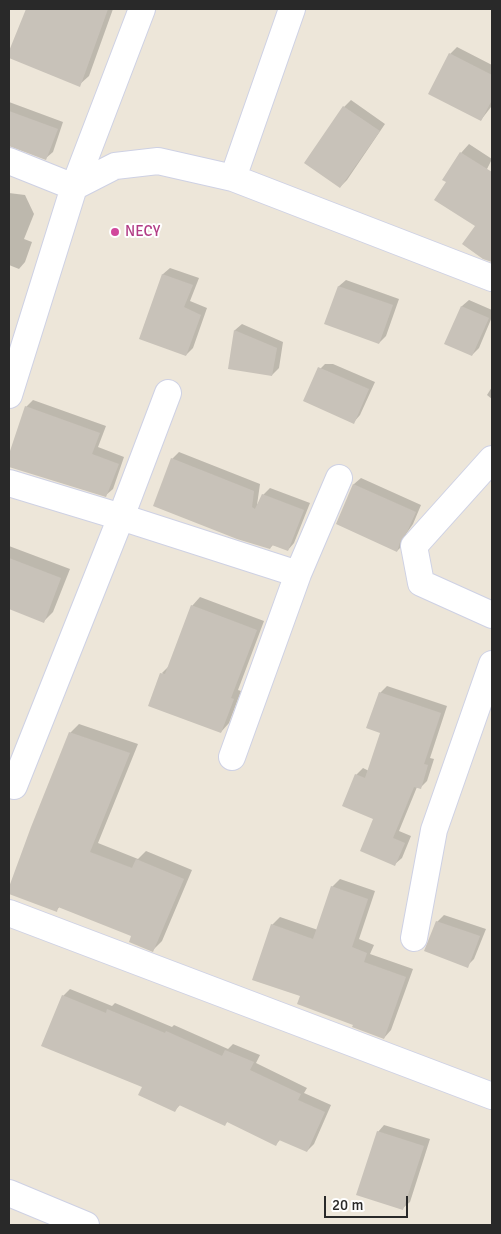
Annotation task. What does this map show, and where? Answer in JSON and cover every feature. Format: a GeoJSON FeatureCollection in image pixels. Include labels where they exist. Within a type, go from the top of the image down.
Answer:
{"type":"FeatureCollection","features":[{"type":"Feature","properties":{"kind":"street"},"geometry":{"type":"LineString","coordinates":[[9,395],[74,187],[142,9]]}},
{"type":"Feature","properties":{"kind":"street"},"geometry":{"type":"LineString","coordinates":[[233,178],[292,9]]}},
{"type":"Feature","properties":{"kind":"street"},"geometry":{"type":"LineString","coordinates":[[9,161],[74,187],[115,166],[158,161],[233,178],[492,278]]}},
{"type":"Feature","properties":{"kind":"street"},"geometry":{"type":"LineString","coordinates":[[14,786],[168,393]]}},
{"type":"Feature","properties":{"kind":"street"},"geometry":{"type":"LineString","coordinates":[[492,459],[414,546],[422,583],[492,615]]}},
{"type":"Feature","properties":{"kind":"street"},"geometry":{"type":"LineString","coordinates":[[232,757],[298,574],[339,478]]}},
{"type":"Feature","properties":{"kind":"street"},"geometry":{"type":"LineString","coordinates":[[9,483],[298,574]]}},
{"type":"Feature","properties":{"kind":"street"},"geometry":{"type":"LineString","coordinates":[[414,938],[434,830],[492,664]]}},
{"type":"Feature","properties":{"kind":"street"},"geometry":{"type":"LineString","coordinates":[[9,913],[492,1096]]}},
{"type":"Feature","properties":{"kind":"street"},"geometry":{"type":"LineString","coordinates":[[9,1193],[86,1225]]}},
{"type":"Feature","properties":{"kind":"building"},"geometry":{"type":"Polygon","coordinates":[[[26,9],[108,9],[80,87],[9,58],[9,51],[26,9]]]}},
{"type":"Feature","properties":{"kind":"building"},"geometry":{"type":"Polygon","coordinates":[[[449,53],[492,75],[492,100],[481,121],[428,94],[449,53]]]}},
{"type":"Feature","properties":{"kind":"building"},"geometry":{"type":"Polygon","coordinates":[[[343,106],[380,131],[340,188],[304,163],[343,106]]]}},
{"type":"Feature","properties":{"kind":"building"},"geometry":{"type":"Polygon","coordinates":[[[9,111],[58,129],[46,160],[9,146],[9,111]]]}},
{"type":"Feature","properties":{"kind":"building"},"geometry":{"type":"Polygon","coordinates":[[[460,152],[492,172],[492,262],[483,259],[462,244],[475,226],[434,200],[446,182],[442,180],[460,152]]]}},
{"type":"Feature","properties":{"kind":"building"},"geometry":{"type":"Polygon","coordinates":[[[162,274],[193,285],[184,307],[201,315],[186,356],[139,339],[162,274]]]}},
{"type":"Feature","properties":{"kind":"building"},"geometry":{"type":"Polygon","coordinates":[[[338,286],[393,305],[379,344],[324,324],[338,286]]]}},
{"type":"Feature","properties":{"kind":"building"},"geometry":{"type":"Polygon","coordinates":[[[461,306],[489,318],[472,356],[444,344],[461,306]]]}},
{"type":"Feature","properties":{"kind":"building"},"geometry":{"type":"Polygon","coordinates":[[[234,330],[277,348],[272,376],[228,369],[234,330]]]}},
{"type":"Feature","properties":{"kind":"building"},"geometry":{"type":"Polygon","coordinates":[[[318,367],[369,389],[354,424],[303,401],[318,367]]]}},
{"type":"Feature","properties":{"kind":"building"},"geometry":{"type":"Polygon","coordinates":[[[25,406],[100,433],[92,454],[119,464],[106,497],[9,467],[9,454],[25,406]]]}},
{"type":"Feature","properties":{"kind":"building"},"geometry":{"type":"Polygon","coordinates":[[[171,458],[254,491],[252,507],[255,509],[262,494],[304,510],[288,551],[272,545],[270,549],[237,539],[153,506],[171,458]]]}},
{"type":"Feature","properties":{"kind":"building"},"geometry":{"type":"Polygon","coordinates":[[[353,484],[416,512],[400,542],[397,552],[336,524],[353,484]]]}},
{"type":"Feature","properties":{"kind":"building"},"geometry":{"type":"Polygon","coordinates":[[[9,558],[61,578],[44,623],[9,609],[9,558]]]}},
{"type":"Feature","properties":{"kind":"building"},"geometry":{"type":"Polygon","coordinates":[[[191,605],[257,630],[231,698],[234,699],[221,733],[148,706],[160,673],[165,674],[191,605]]]}},
{"type":"Feature","properties":{"kind":"building"},"geometry":{"type":"Polygon","coordinates":[[[379,692],[441,713],[424,764],[428,765],[421,789],[414,787],[393,838],[405,843],[395,866],[360,851],[373,819],[342,806],[355,774],[365,778],[380,733],[366,728],[379,692]]]}},
{"type":"Feature","properties":{"kind":"building"},"geometry":{"type":"Polygon","coordinates":[[[69,732],[130,753],[90,852],[132,868],[136,859],[184,879],[153,952],[129,942],[131,936],[58,907],[57,912],[9,894],[9,887],[31,827],[69,732]]]}},
{"type":"Feature","properties":{"kind":"building"},"geometry":{"type":"Polygon","coordinates":[[[331,886],[368,899],[352,947],[367,953],[364,962],[406,977],[384,1039],[297,1004],[300,996],[252,980],[271,924],[313,939],[331,886]]]}},
{"type":"Feature","properties":{"kind":"building"},"geometry":{"type":"Polygon","coordinates":[[[436,921],[480,936],[468,968],[424,951],[436,921]]]}},
{"type":"Feature","properties":{"kind":"building"},"geometry":{"type":"Polygon","coordinates":[[[62,995],[106,1013],[107,1009],[165,1033],[166,1031],[222,1056],[225,1050],[254,1062],[250,1070],[301,1094],[298,1100],[325,1112],[307,1152],[279,1140],[276,1146],[227,1122],[225,1126],[179,1105],[175,1112],[138,1095],[142,1087],[41,1046],[62,995]]]}},
{"type":"Feature","properties":{"kind":"building"},"geometry":{"type":"Polygon","coordinates":[[[377,1131],[424,1146],[403,1210],[356,1195],[377,1131]]]}},
{"type":"Feature","properties":{"kind":"place","name":"NECY"},"geometry":{"type":"Point","coordinates":[115,232]}}]}
